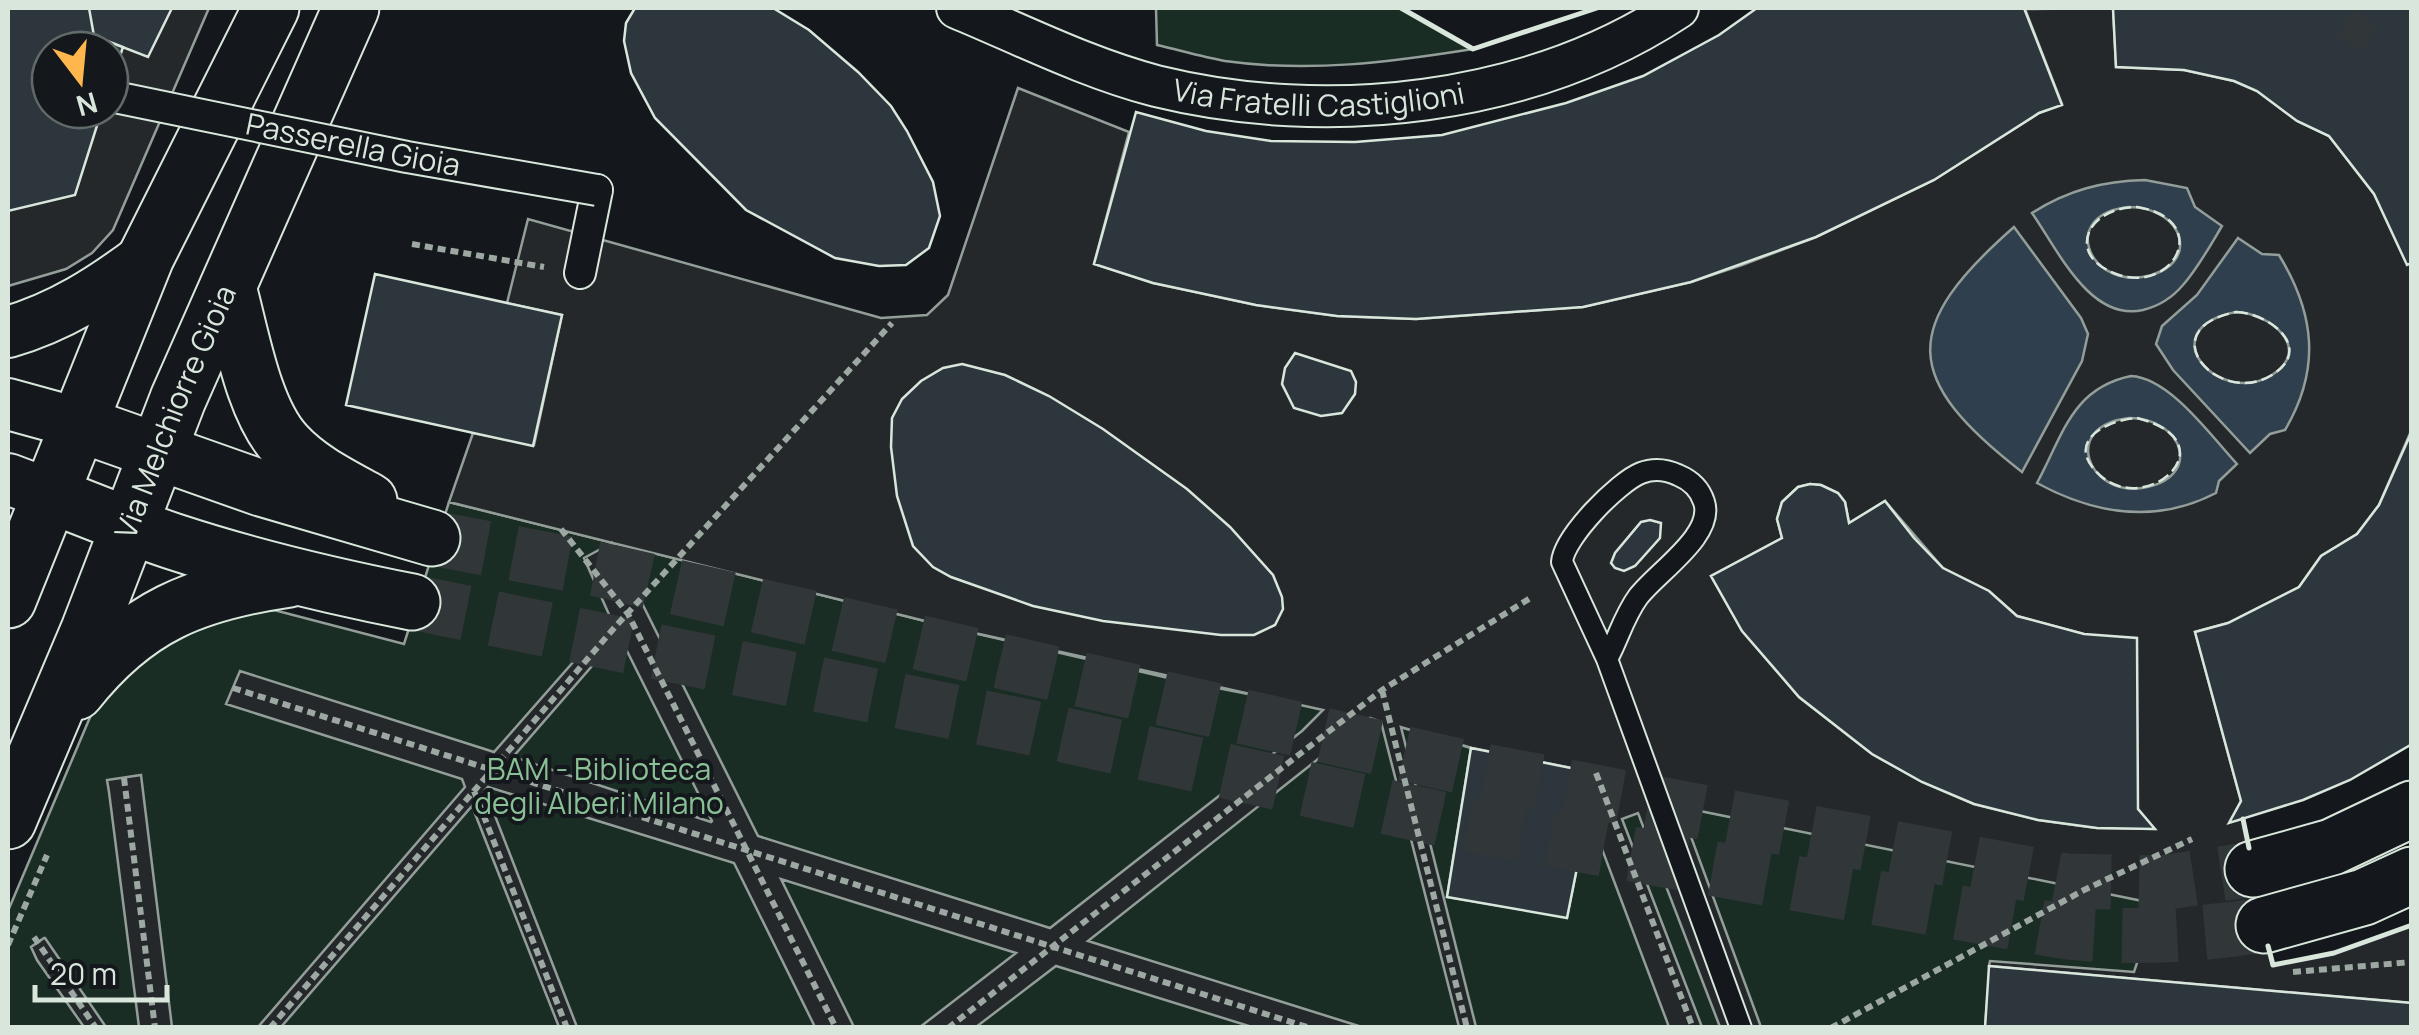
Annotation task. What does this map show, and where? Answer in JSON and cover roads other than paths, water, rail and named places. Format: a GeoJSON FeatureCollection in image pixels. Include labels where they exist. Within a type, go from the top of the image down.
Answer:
{"type":"FeatureCollection","features":[{"type":"Feature","properties":{"kind":"main road"},"geometry":{"type":"LineString","coordinates":[[8,600],[28,487],[76,423],[146,257],[270,8]]}},
{"type":"Feature","properties":{"kind":"main road","name":"Via Melchiorre Gioia"},"geometry":{"type":"LineString","coordinates":[[8,821],[52,721],[178,400],[351,8]]}},
{"type":"Feature","properties":{"kind":"main road"},"geometry":{"type":"LineString","coordinates":[[76,423],[158,454],[368,522],[432,538],[326,476],[283,442],[264,407],[228,287]]}},
{"type":"Feature","properties":{"kind":"main road"},"geometry":{"type":"LineString","coordinates":[[28,487],[170,540],[297,578],[412,602]]}},
{"type":"Feature","properties":{"kind":"main road"},"geometry":{"type":"LineString","coordinates":[[52,721],[97,665],[155,618],[238,588],[297,578]]}},
{"type":"Feature","properties":{"kind":"main road"},"geometry":{"type":"LineString","coordinates":[[2253,869],[2332,847],[2412,809]]}},
{"type":"Feature","properties":{"kind":"main road"},"geometry":{"type":"LineString","coordinates":[[2269,949],[2348,902],[2412,875]]}},
{"type":"Feature","properties":{"kind":"street","name":"Via Fratelli Castiglioni"},"geometry":{"type":"LineString","coordinates":[[957,8],[1082,61],[1143,82],[1227,100],[1299,105],[1417,99],[1530,77],[1613,46],[1678,8]]}},
{"type":"Feature","properties":{"kind":"street","name":"Passerella Gioia"},"geometry":{"type":"LineString","coordinates":[[130,100],[407,157],[598,190],[580,274]]}},
{"type":"Feature","properties":{"kind":"street"},"geometry":{"type":"LineString","coordinates":[[8,332],[74,306],[146,257]]}},
{"type":"Feature","properties":{"kind":"street"},"geometry":{"type":"LineString","coordinates":[[8,404],[76,423]]}},
{"type":"Feature","properties":{"kind":"lane"},"geometry":{"type":"LineString","coordinates":[[1607,659],[1637,598],[1698,536],[1706,520],[1701,493],[1672,472],[1644,471],[1628,480],[1576,532],[1562,553],[1564,571],[1607,659],[1742,1028]]}},
{"type":"Feature","properties":{"kind":"water"},"geometry":{"type":"Polygon","coordinates":[[[2130,181],[2187,188],[2195,207],[2222,226],[2194,271],[2174,294],[2149,308],[2124,311],[2107,305],[2077,280],[2032,213],[2072,193],[2130,181]],[[2129,207],[2107,212],[2094,222],[2088,234],[2089,248],[2107,270],[2123,277],[2142,277],[2174,262],[2179,238],[2174,227],[2148,210],[2129,207]]]}},
{"type":"Feature","properties":{"kind":"water"},"geometry":{"type":"Polygon","coordinates":[[[2014,227],[2081,318],[2088,334],[2082,361],[2022,472],[1954,409],[1937,380],[1930,352],[1935,324],[1950,294],[2014,227]]]}},
{"type":"Feature","properties":{"kind":"water"},"geometry":{"type":"Polygon","coordinates":[[[2238,238],[2262,254],[2279,255],[2300,299],[2309,342],[2297,407],[2285,430],[2270,434],[2250,453],[2173,370],[2156,344],[2162,326],[2197,295],[2238,238]],[[2236,312],[2210,321],[2197,334],[2195,348],[2201,362],[2214,374],[2231,381],[2251,382],[2272,375],[2284,365],[2289,354],[2282,334],[2273,325],[2236,312]]]}},
{"type":"Feature","properties":{"kind":"water"},"geometry":{"type":"Polygon","coordinates":[[[2131,376],[2146,379],[2175,397],[2202,424],[2237,464],[2219,481],[2216,493],[2171,509],[2125,511],[2081,502],[2037,483],[2082,402],[2111,382],[2131,376]],[[2129,418],[2094,433],[2089,459],[2107,482],[2123,488],[2142,488],[2174,473],[2179,450],[2174,438],[2148,421],[2129,418]]]}},
{"type":"Feature","properties":{"kind":"tunnel"},"geometry":{"type":"LineString","coordinates":[[2348,43],[2373,8]]}},
{"type":"Feature","properties":{"kind":"tunnel"},"geometry":{"type":"LineString","coordinates":[[432,538],[597,569],[1468,768],[2066,881],[2162,883],[2253,869]]}},
{"type":"Feature","properties":{"kind":"tunnel"},"geometry":{"type":"LineString","coordinates":[[412,602],[1028,727],[1459,823],[2067,932],[2166,935],[2264,925]]}},
{"type":"Feature","properties":{"kind":"park label","name":"BAM - Biblioteca degli Alberi Milano"},"geometry":{"type":"Point","coordinates":[599,787]}}]}
